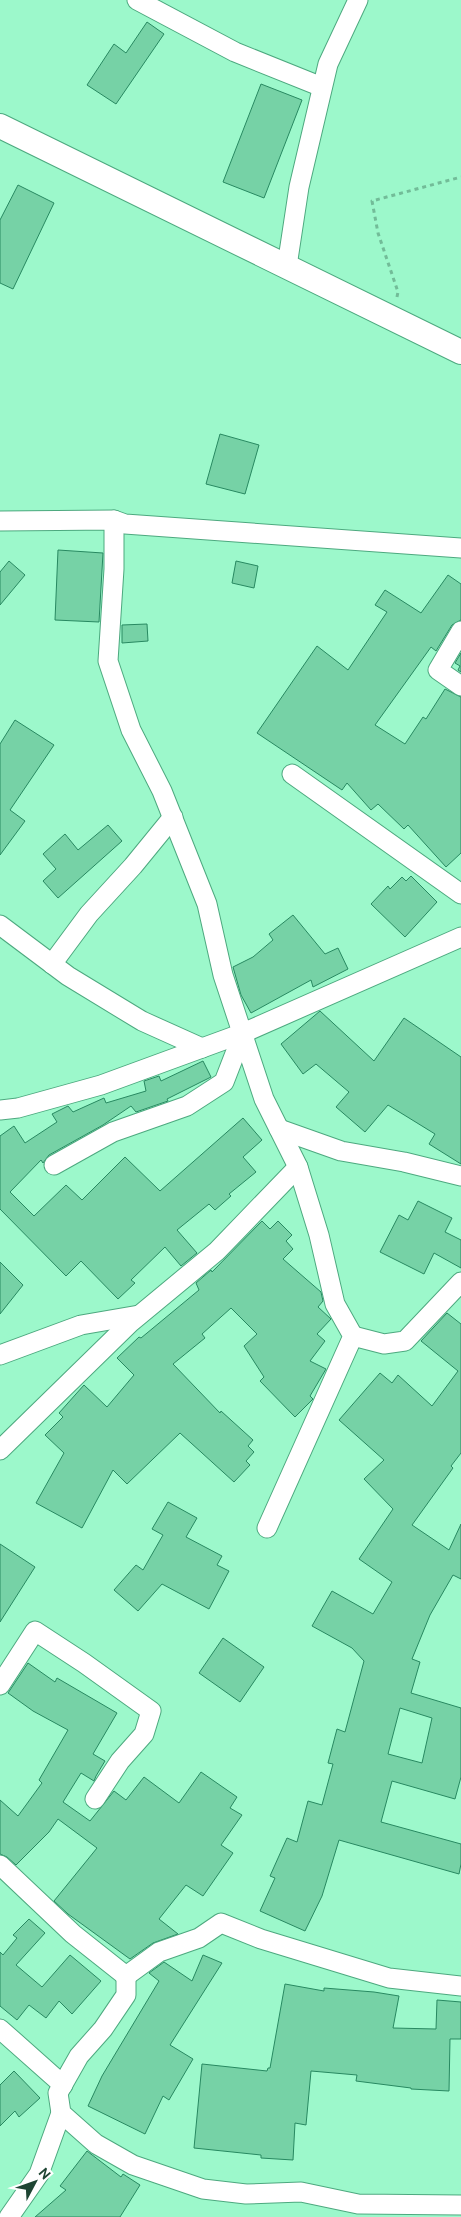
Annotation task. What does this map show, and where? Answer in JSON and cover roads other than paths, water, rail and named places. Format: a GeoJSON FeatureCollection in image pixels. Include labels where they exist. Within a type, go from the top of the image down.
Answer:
{"type":"FeatureCollection","features":[{"type":"Feature","properties":{"kind":"street"},"geometry":{"type":"LineString","coordinates":[[137,0],[235,52],[322,87]]}},
{"type":"Feature","properties":{"kind":"street"},"geometry":{"type":"LineString","coordinates":[[287,266],[299,188],[328,64],[358,0]]}},
{"type":"Feature","properties":{"kind":"street"},"geometry":{"type":"LineString","coordinates":[[0,126],[461,352]]}},
{"type":"Feature","properties":{"kind":"street"},"geometry":{"type":"LineString","coordinates":[[0,520],[114,520],[124,524],[413,543],[461,548]]}},
{"type":"Feature","properties":{"kind":"street"},"geometry":{"type":"LineString","coordinates":[[114,520],[114,569],[108,661],[131,730],[174,817],[207,904],[223,975],[264,1099],[298,1167],[318,1234],[334,1304],[353,1336],[384,1344],[404,1341],[461,1282]]}},
{"type":"Feature","properties":{"kind":"street"},"geometry":{"type":"LineString","coordinates":[[461,631],[438,670],[461,686]]}},
{"type":"Feature","properties":{"kind":"street"},"geometry":{"type":"LineString","coordinates":[[292,774],[461,894]]}},
{"type":"Feature","properties":{"kind":"street"},"geometry":{"type":"LineString","coordinates":[[52,964],[89,914],[174,817]]}},
{"type":"Feature","properties":{"kind":"street"},"geometry":{"type":"LineString","coordinates":[[0,925],[52,964],[142,1021],[202,1048]]}},
{"type":"Feature","properties":{"kind":"street"},"geometry":{"type":"LineString","coordinates":[[0,1110],[18,1108],[101,1085],[243,1033],[461,937]]}},
{"type":"Feature","properties":{"kind":"street"},"geometry":{"type":"LineString","coordinates":[[54,1165],[112,1132],[187,1106],[224,1082],[243,1033]]}},
{"type":"Feature","properties":{"kind":"street"},"geometry":{"type":"LineString","coordinates":[[279,1130],[341,1151],[404,1162],[461,1176]]}},
{"type":"Feature","properties":{"kind":"street"},"geometry":{"type":"LineString","coordinates":[[0,1450],[139,1315],[217,1250],[298,1167]]}},
{"type":"Feature","properties":{"kind":"street"},"geometry":{"type":"LineString","coordinates":[[0,1356],[81,1325],[139,1315]]}},
{"type":"Feature","properties":{"kind":"street"},"geometry":{"type":"LineString","coordinates":[[267,1528],[353,1336]]}},
{"type":"Feature","properties":{"kind":"street"},"geometry":{"type":"LineString","coordinates":[[0,1685],[35,1631],[151,1711],[144,1734],[120,1762],[95,1799]]}},
{"type":"Feature","properties":{"kind":"street"},"geometry":{"type":"LineString","coordinates":[[0,1865],[73,1934],[126,1976]]}},
{"type":"Feature","properties":{"kind":"street"},"geometry":{"type":"LineString","coordinates":[[126,1976],[159,1952],[199,1938],[221,1924],[389,1978],[461,1986]]}},
{"type":"Feature","properties":{"kind":"street"},"geometry":{"type":"LineString","coordinates":[[9,2217],[38,2174],[61,2113],[58,2093],[80,2056],[104,2029],[126,1995],[126,1976]]}},
{"type":"Feature","properties":{"kind":"street"},"geometry":{"type":"LineString","coordinates":[[0,2029],[63,2085]]}},
{"type":"Feature","properties":{"kind":"street"},"geometry":{"type":"LineString","coordinates":[[61,2113],[96,2144],[132,2164],[203,2189],[246,2194],[301,2192],[358,2204],[461,2205]]}}]}
